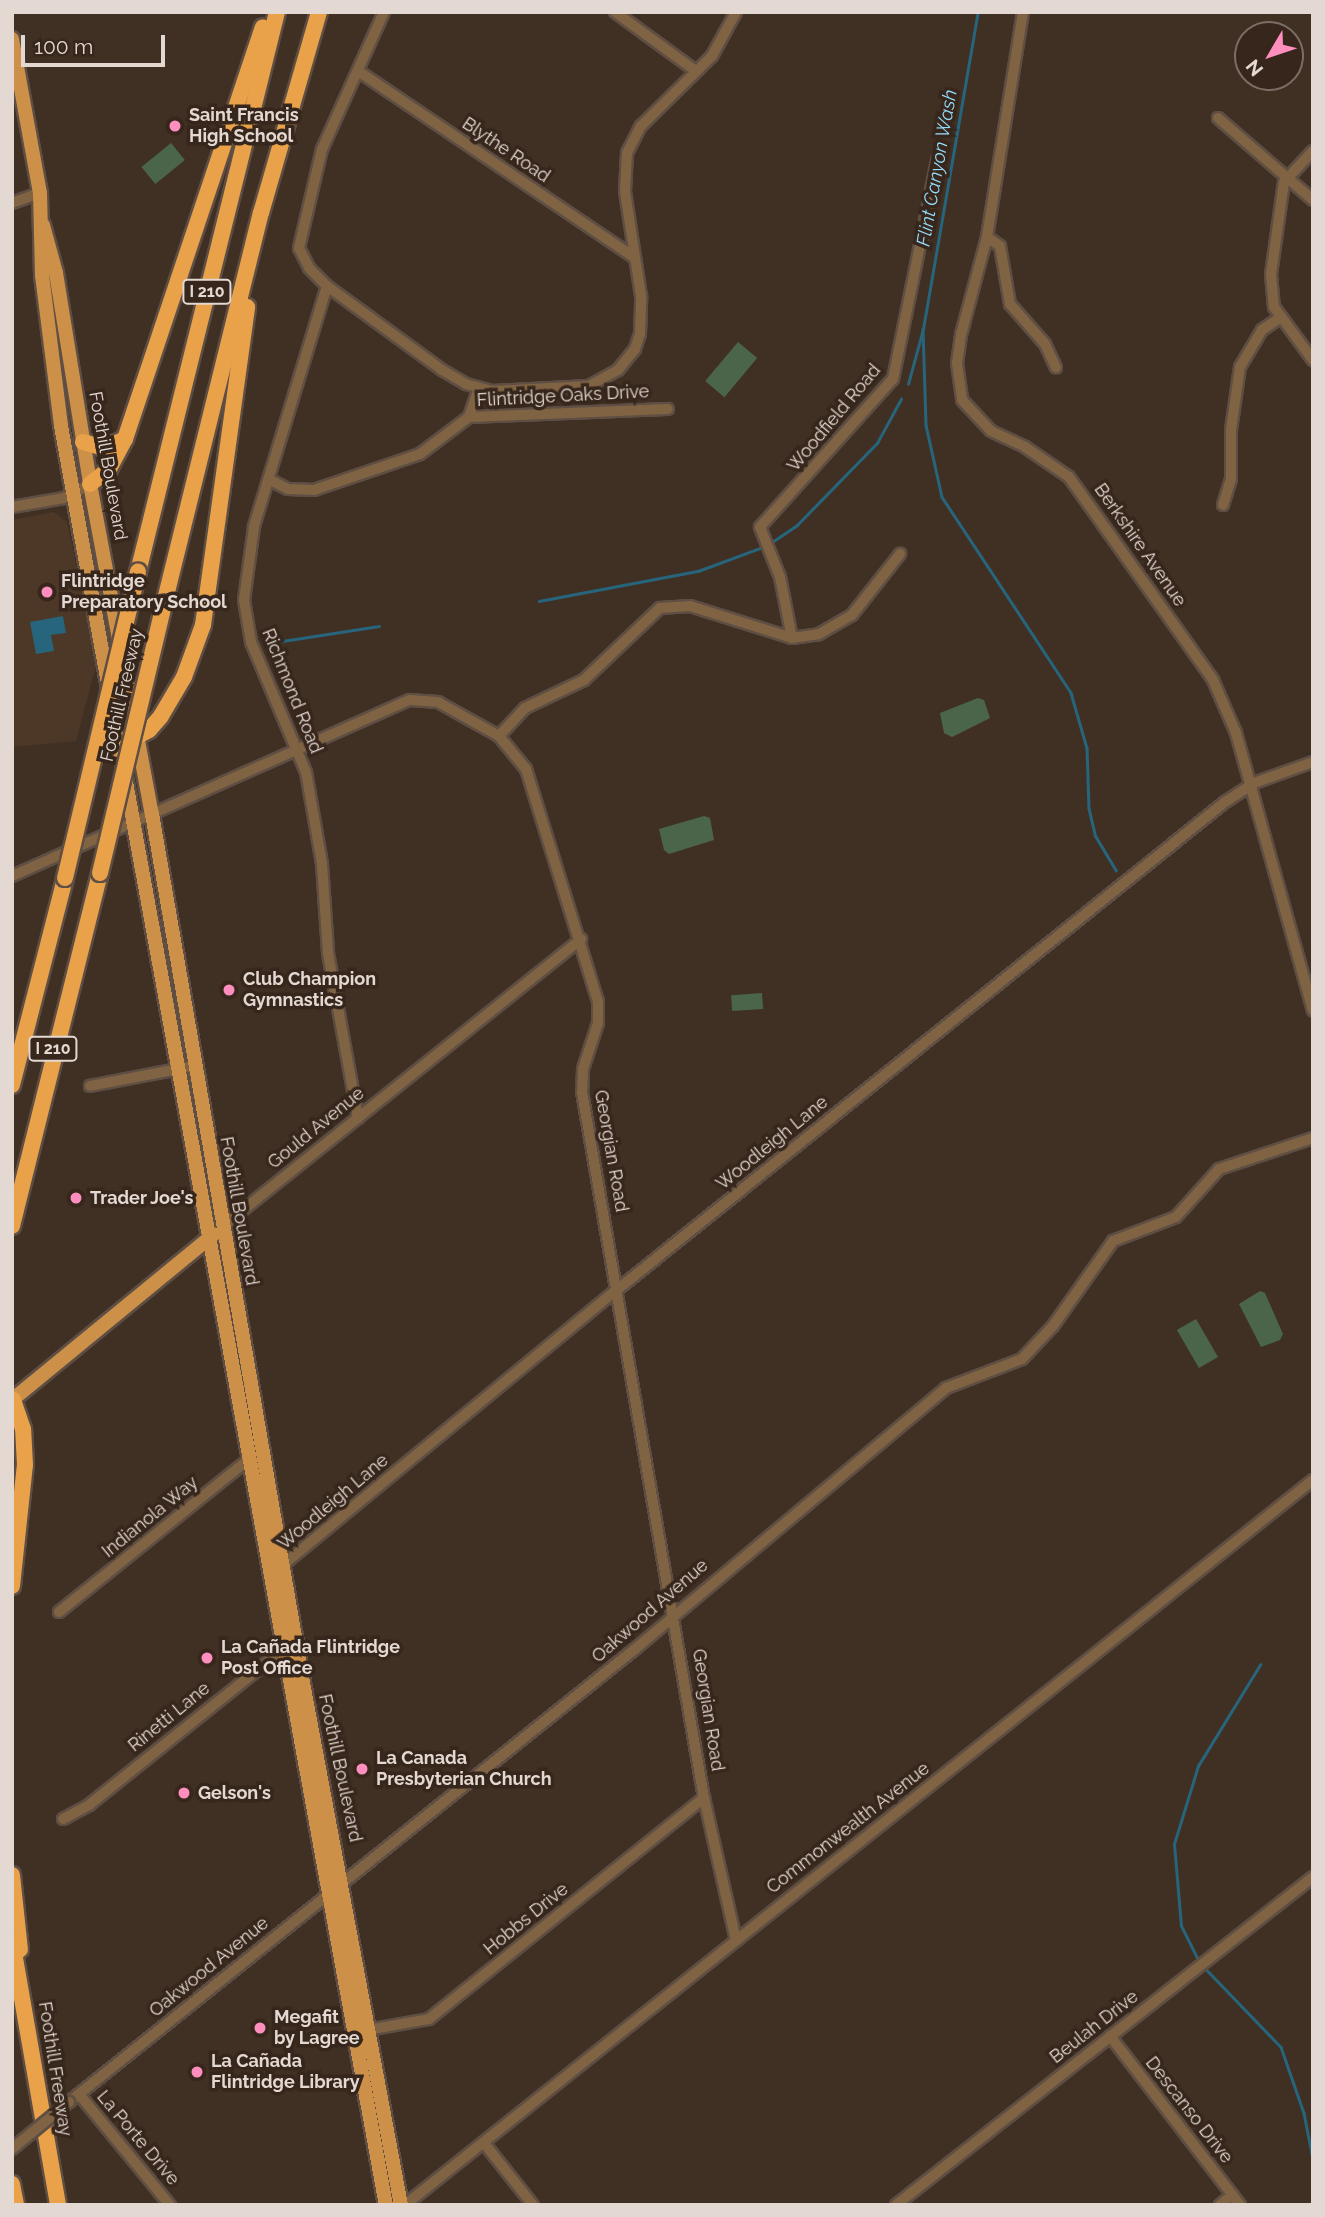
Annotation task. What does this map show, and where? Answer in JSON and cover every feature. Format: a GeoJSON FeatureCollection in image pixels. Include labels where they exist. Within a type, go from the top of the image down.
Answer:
{"type":"FeatureCollection","features":[{"type":"Feature","properties":{"kind":"highway"},"geometry":{"type":"LineString","coordinates":[[90,484],[109,469],[125,439],[236,100],[270,12]]}},
{"type":"Feature","properties":{"kind":"highway","name":"Foothill Freeway"},"geometry":{"type":"LineString","coordinates":[[12,1085],[277,12]]}},
{"type":"Feature","properties":{"kind":"highway","name":"Foothill Freeway"},"geometry":{"type":"LineString","coordinates":[[12,1226],[261,213],[319,12]]}},
{"type":"Feature","properties":{"kind":"highway"},"geometry":{"type":"LineString","coordinates":[[120,746],[149,730],[173,696],[203,625],[261,213]]}},
{"type":"Feature","properties":{"kind":"highway"},"geometry":{"type":"LineString","coordinates":[[83,442],[104,448],[125,439]]}},
{"type":"Feature","properties":{"kind":"highway"},"geometry":{"type":"LineString","coordinates":[[12,1400],[23,1429],[25,1465],[12,1586]]}},
{"type":"Feature","properties":{"kind":"highway"},"geometry":{"type":"LineString","coordinates":[[12,1875],[25,2008]]}},
{"type":"Feature","properties":{"kind":"highway","name":"Foothill Freeway"},"geometry":{"type":"LineString","coordinates":[[12,1941],[58,2205]]}},
{"type":"Feature","properties":{"kind":"highway"},"geometry":{"type":"LineString","coordinates":[[12,2185],[16,2205]]}},
{"type":"Feature","properties":{"kind":"main road","name":"Foothill Boulevard"},"geometry":{"type":"LineString","coordinates":[[12,39],[40,194],[43,223],[42,275],[74,493],[136,821],[281,1647],[386,2205]]}},
{"type":"Feature","properties":{"kind":"main road","name":"Foothill Boulevard"},"geometry":{"type":"LineString","coordinates":[[43,223],[56,274],[90,484],[152,814],[296,1641],[403,2205]]}},
{"type":"Feature","properties":{"kind":"main road","name":"Gould Avenue"},"geometry":{"type":"LineString","coordinates":[[12,1400],[223,1226]]}},
{"type":"Feature","properties":{"kind":"street"},"geometry":{"type":"LineString","coordinates":[[384,12],[322,149],[300,236],[299,247],[309,268],[327,286],[442,370],[479,388],[566,390],[589,386],[618,370],[640,334],[641,296],[625,191],[626,153],[641,126],[723,41],[736,12]]}},
{"type":"Feature","properties":{"kind":"street"},"geometry":{"type":"LineString","coordinates":[[615,12],[696,71]]}},
{"type":"Feature","properties":{"kind":"street","name":"Berkshire Avenue"},"geometry":{"type":"LineString","coordinates":[[1023,12],[987,237],[961,335],[957,363],[962,400],[978,421],[1047,460],[1089,501],[1213,680],[1236,733],[1247,787],[1313,1011]]}},
{"type":"Feature","properties":{"kind":"street","name":"Blythe Road"},"geometry":{"type":"LineString","coordinates":[[358,71],[634,257]]}},
{"type":"Feature","properties":{"kind":"street"},"geometry":{"type":"LineString","coordinates":[[1219,117],[1289,175],[1313,200]]}},
{"type":"Feature","properties":{"kind":"street"},"geometry":{"type":"LineString","coordinates":[[1313,151],[1289,175],[1282,191],[1271,274],[1274,307],[1313,360]]}},
{"type":"Feature","properties":{"kind":"street","name":"Woodfield Road"},"geometry":{"type":"LineString","coordinates":[[792,638],[780,577],[760,532],[765,518],[824,460],[893,379],[937,160]]}},
{"type":"Feature","properties":{"kind":"street"},"geometry":{"type":"LineString","coordinates":[[12,203],[40,194]]}},
{"type":"Feature","properties":{"kind":"street"},"geometry":{"type":"LineString","coordinates":[[987,237],[1000,246],[1010,304],[1045,344],[1056,368]]}},
{"type":"Feature","properties":{"kind":"street","name":"Richmond Road"},"geometry":{"type":"LineString","coordinates":[[327,286],[247,555],[246,624],[298,749],[322,864],[328,953],[358,1118]]}},
{"type":"Feature","properties":{"kind":"street"},"geometry":{"type":"LineString","coordinates":[[1223,505],[1231,479],[1231,430],[1240,367],[1262,330],[1280,318]]}},
{"type":"Feature","properties":{"kind":"street"},"geometry":{"type":"LineString","coordinates":[[469,417],[479,388]]}},
{"type":"Feature","properties":{"kind":"street","name":"Flintridge Oaks Drive"},"geometry":{"type":"LineString","coordinates":[[270,480],[288,489],[314,490],[420,454],[469,417],[668,409]]}},
{"type":"Feature","properties":{"kind":"street"},"geometry":{"type":"LineString","coordinates":[[12,507],[74,493],[90,484]]}},
{"type":"Feature","properties":{"kind":"street"},"geometry":{"type":"LineString","coordinates":[[499,736],[525,708],[584,680],[660,608],[690,606],[792,638],[819,634],[852,615],[900,554]]}},
{"type":"Feature","properties":{"kind":"street","name":"Georgian Road"},"geometry":{"type":"LineString","coordinates":[[12,876],[395,705],[423,699],[438,702],[499,736],[534,785],[598,1001],[598,1023],[583,1069],[582,1092],[675,1612],[704,1798],[736,1940]]}},
{"type":"Feature","properties":{"kind":"street","name":"Woodleigh Lane"},"geometry":{"type":"LineString","coordinates":[[268,1574],[283,1567],[618,1289],[1247,787],[1313,762]]}},
{"type":"Feature","properties":{"kind":"street","name":"Gould Avenue"},"geometry":{"type":"LineString","coordinates":[[223,1226],[581,939]]}},
{"type":"Feature","properties":{"kind":"street"},"geometry":{"type":"LineString","coordinates":[[90,1086],[194,1066]]}},
{"type":"Feature","properties":{"kind":"street","name":"Oakwood Avenue"},"geometry":{"type":"LineString","coordinates":[[12,2149],[675,1612],[946,1388],[1022,1359],[1053,1326],[1113,1241],[1176,1217],[1219,1169],[1313,1138]]}},
{"type":"Feature","properties":{"kind":"street","name":"Indianola Way"},"geometry":{"type":"LineString","coordinates":[[59,1612],[262,1447]]}},
{"type":"Feature","properties":{"kind":"street","name":"Commonwealth Avenue"},"geometry":{"type":"LineString","coordinates":[[403,2205],[1313,1480]]}},
{"type":"Feature","properties":{"kind":"street","name":"Rinetti Lane"},"geometry":{"type":"LineString","coordinates":[[63,1819],[89,1805],[281,1647],[296,1641]]}},
{"type":"Feature","properties":{"kind":"street","name":"Hobbs Drive"},"geometry":{"type":"LineString","coordinates":[[354,2032],[429,2019],[704,1798]]}},
{"type":"Feature","properties":{"kind":"street","name":"Beulah Drive"},"geometry":{"type":"LineString","coordinates":[[896,2205],[1313,1877]]}},
{"type":"Feature","properties":{"kind":"street","name":"Descanso Drive"},"geometry":{"type":"LineString","coordinates":[[1110,2036],[1240,2205]]}},
{"type":"Feature","properties":{"kind":"street","name":"La Porte Drive"},"geometry":{"type":"LineString","coordinates":[[79,2094],[170,2205]]}},
{"type":"Feature","properties":{"kind":"street"},"geometry":{"type":"LineString","coordinates":[[484,2143],[533,2205]]}},
{"type":"Feature","properties":{"kind":"street"},"geometry":{"type":"LineString","coordinates":[[1220,2205],[1233,2195]]}},
{"type":"Feature","properties":{"kind":"shaded area","name":"Flintridge Preparatory School"},"geometry":{"type":"Polygon","coordinates":[[[54,512],[67,522],[97,662],[76,741],[12,747],[12,520],[54,512]]]}},
{"type":"Feature","properties":{"kind":"green space"},"geometry":{"type":"Polygon","coordinates":[[[171,143],[185,160],[155,184],[141,167],[171,143]]]}},
{"type":"Feature","properties":{"kind":"green space"},"geometry":{"type":"Polygon","coordinates":[[[738,342],[757,358],[724,397],[705,381],[738,342]]]}},
{"type":"Feature","properties":{"kind":"green space"},"geometry":{"type":"Polygon","coordinates":[[[978,698],[984,700],[990,718],[952,737],[944,733],[940,713],[978,698]]]}},
{"type":"Feature","properties":{"kind":"green space"},"geometry":{"type":"Polygon","coordinates":[[[704,816],[710,818],[714,840],[669,854],[664,850],[659,829],[704,816]]]}},
{"type":"Feature","properties":{"kind":"green space"},"geometry":{"type":"Polygon","coordinates":[[[762,993],[763,1009],[732,1011],[731,995],[762,993]]]}},
{"type":"Feature","properties":{"kind":"green space"},"geometry":{"type":"Polygon","coordinates":[[[1260,1291],[1265,1293],[1283,1334],[1280,1340],[1261,1347],[1239,1304],[1260,1291]]]}},
{"type":"Feature","properties":{"kind":"green space"},"geometry":{"type":"Polygon","coordinates":[[[1196,1319],[1218,1357],[1199,1368],[1177,1330],[1196,1319]]]}},
{"type":"Feature","properties":{"kind":"water"},"geometry":{"type":"Polygon","coordinates":[[[63,616],[66,633],[51,635],[54,651],[36,654],[30,622],[63,616]]]}},
{"type":"Feature","properties":{"kind":"waterway","name":"Flint Canyon Wash"},"geometry":{"type":"LineString","coordinates":[[908,384],[923,329],[978,12]]}},
{"type":"Feature","properties":{"kind":"waterway"},"geometry":{"type":"LineString","coordinates":[[923,329],[926,425],[942,497],[1071,693],[1087,748],[1089,808],[1095,835],[1116,870]]}},
{"type":"Feature","properties":{"kind":"waterway"},"geometry":{"type":"LineString","coordinates":[[769,544],[797,525],[877,443],[901,399]]}},
{"type":"Feature","properties":{"kind":"waterway"},"geometry":{"type":"LineString","coordinates":[[539,601],[698,571],[763,547]]}},
{"type":"Feature","properties":{"kind":"waterway"},"geometry":{"type":"LineString","coordinates":[[276,642],[379,626]]}},
{"type":"Feature","properties":{"kind":"waterway"},"geometry":{"type":"LineString","coordinates":[[1199,1962],[1181,1926],[1174,1844],[1198,1766],[1260,1665]]}},
{"type":"Feature","properties":{"kind":"waterway"},"geometry":{"type":"LineString","coordinates":[[1204,1967],[1281,2047],[1304,2113],[1313,2159]]}},
{"type":"Feature","properties":{"kind":"place","name":"Saint Francis High School"},"geometry":{"type":"Point","coordinates":[175,126]}},
{"type":"Feature","properties":{"kind":"place","name":"Flintridge Preparatory School"},"geometry":{"type":"Point","coordinates":[47,592]}},
{"type":"Feature","properties":{"kind":"place","name":"Club Champion Gymnastics"},"geometry":{"type":"Point","coordinates":[229,990]}},
{"type":"Feature","properties":{"kind":"place","name":"Trader Joe's"},"geometry":{"type":"Point","coordinates":[76,1198]}},
{"type":"Feature","properties":{"kind":"place","name":"La Cañada Flintridge Post Office"},"geometry":{"type":"Point","coordinates":[207,1658]}},
{"type":"Feature","properties":{"kind":"place","name":"La Canada Presbyterian Church"},"geometry":{"type":"Point","coordinates":[362,1769]}},
{"type":"Feature","properties":{"kind":"place","name":"Gelson's"},"geometry":{"type":"Point","coordinates":[184,1793]}},
{"type":"Feature","properties":{"kind":"place","name":"Megafit by Lagree"},"geometry":{"type":"Point","coordinates":[260,2028]}},
{"type":"Feature","properties":{"kind":"place","name":"La Cañada Flintridge Library"},"geometry":{"type":"Point","coordinates":[197,2072]}}]}
